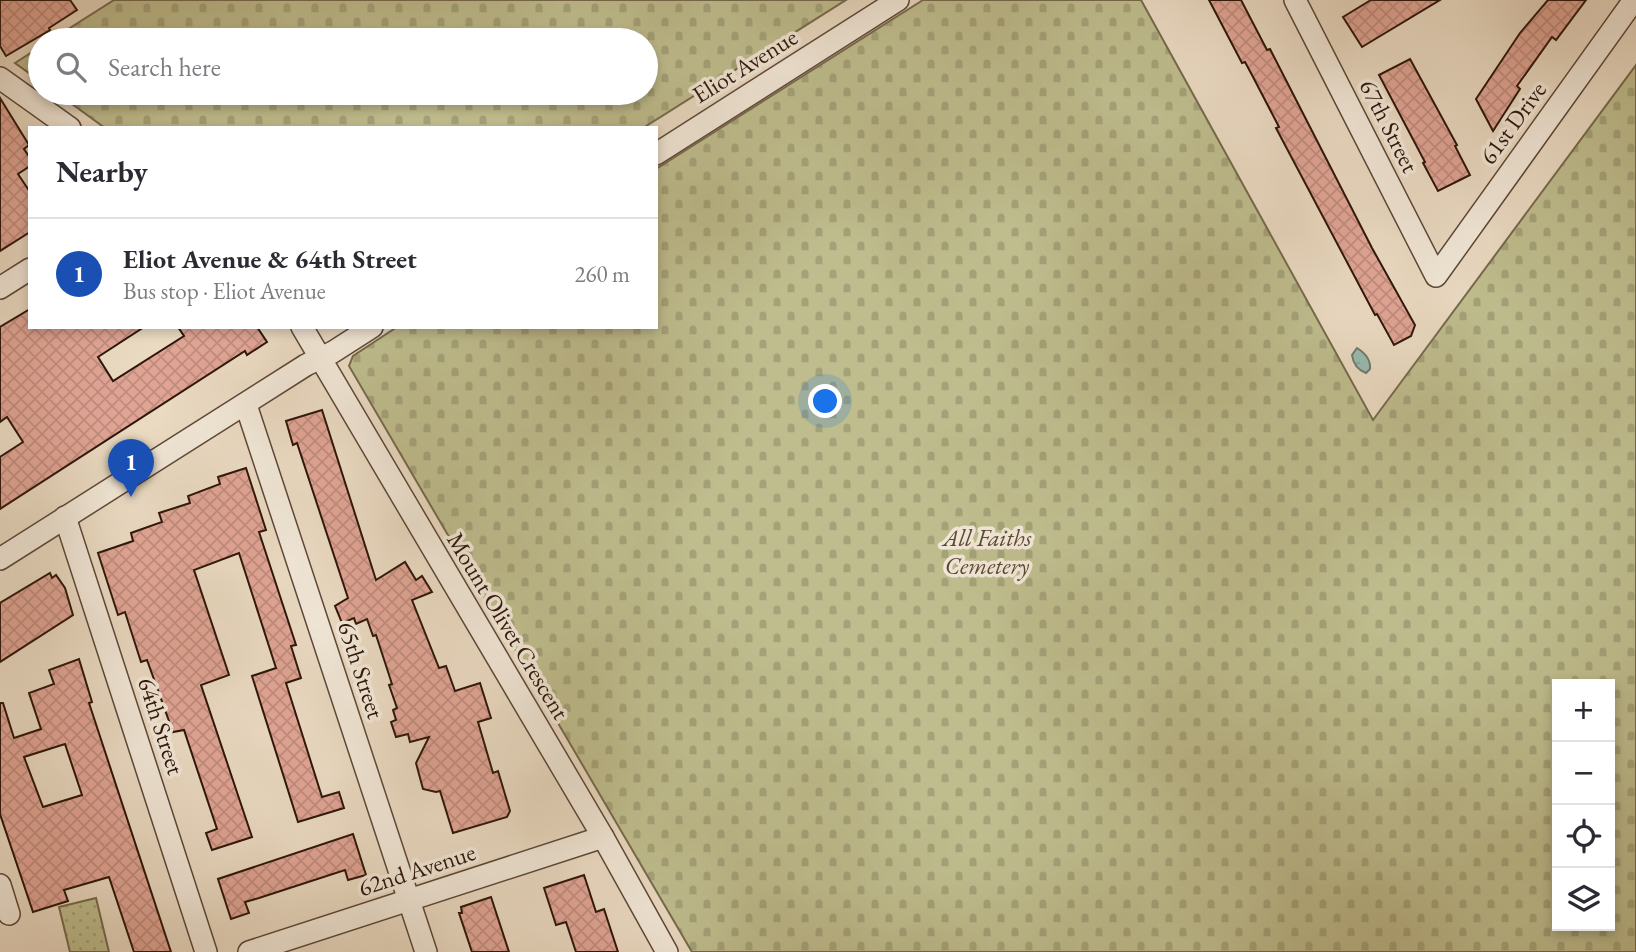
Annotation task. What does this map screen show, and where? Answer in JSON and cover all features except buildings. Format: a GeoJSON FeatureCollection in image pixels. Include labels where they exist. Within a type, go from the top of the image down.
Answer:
{"type":"FeatureCollection","features":[{"type":"Feature","properties":{"kind":"street","name":"Eliot Avenue"},"geometry":{"type":"LineString","coordinates":[[658,153],[898,0]]}},
{"type":"Feature","properties":{"kind":"street","name":"67th Street"},"geometry":{"type":"LineString","coordinates":[[1295,0],[1436,276]]}},
{"type":"Feature","properties":{"kind":"street","name":"61st Drive"},"geometry":{"type":"LineString","coordinates":[[1436,276],[1633,0]]}},
{"type":"Feature","properties":{"kind":"street"},"geometry":{"type":"LineString","coordinates":[[0,78],[28,98]]}},
{"type":"Feature","properties":{"kind":"street"},"geometry":{"type":"LineString","coordinates":[[38,105],[67,126]]}},
{"type":"Feature","properties":{"kind":"street"},"geometry":{"type":"LineString","coordinates":[[0,288],[28,270]]}},
{"type":"Feature","properties":{"kind":"street","name":"Mount Olivet Crescent"},"geometry":{"type":"LineString","coordinates":[[303,329],[603,837],[667,952]]}},
{"type":"Feature","properties":{"kind":"street"},"geometry":{"type":"LineString","coordinates":[[0,559],[319,357],[333,352],[369,329]]}},
{"type":"Feature","properties":{"kind":"street","name":"65th Street"},"geometry":{"type":"LineString","coordinates":[[246,405],[426,952]]}},
{"type":"Feature","properties":{"kind":"street","name":"64th Street"},"geometry":{"type":"LineString","coordinates":[[65,517],[206,952]]}},
{"type":"Feature","properties":{"kind":"street","name":"62nd Avenue"},"geometry":{"type":"LineString","coordinates":[[249,952],[603,837]]}},
{"type":"Feature","properties":{"kind":"street"},"geometry":{"type":"LineString","coordinates":[[0,885],[9,914]]}},
{"type":"Feature","properties":{"kind":"green space"},"geometry":{"type":"Polygon","coordinates":[[[114,0],[846,0],[646,126],[102,126],[73,105],[658,105],[658,28],[70,28],[114,0]]]}},
{"type":"Feature","properties":{"kind":"green space","name":"All Faiths Cemetery"},"geometry":{"type":"Polygon","coordinates":[[[923,0],[1141,0],[1373,420],[1636,65],[1636,952],[692,952],[349,366],[353,356],[394,329],[658,329],[658,168],[923,0]]]}},
{"type":"Feature","properties":{"kind":"green space"},"geometry":{"type":"Polygon","coordinates":[[[28,55],[28,72],[15,63],[28,55]]]}},
{"type":"Feature","properties":{"kind":"green space"},"geometry":{"type":"Polygon","coordinates":[[[96,898],[109,952],[70,952],[59,907],[96,898]]]}},
{"type":"Feature","properties":{"kind":"water"},"geometry":{"type":"Polygon","coordinates":[[[1357,348],[1370,362],[1370,369],[1366,373],[1353,361],[1352,355],[1357,348]]]}},
{"type":"Feature","properties":{"kind":"place","name":"Eliot Avenue & 64th Street"},"geometry":{"type":"Point","coordinates":[131,497]}}]}
